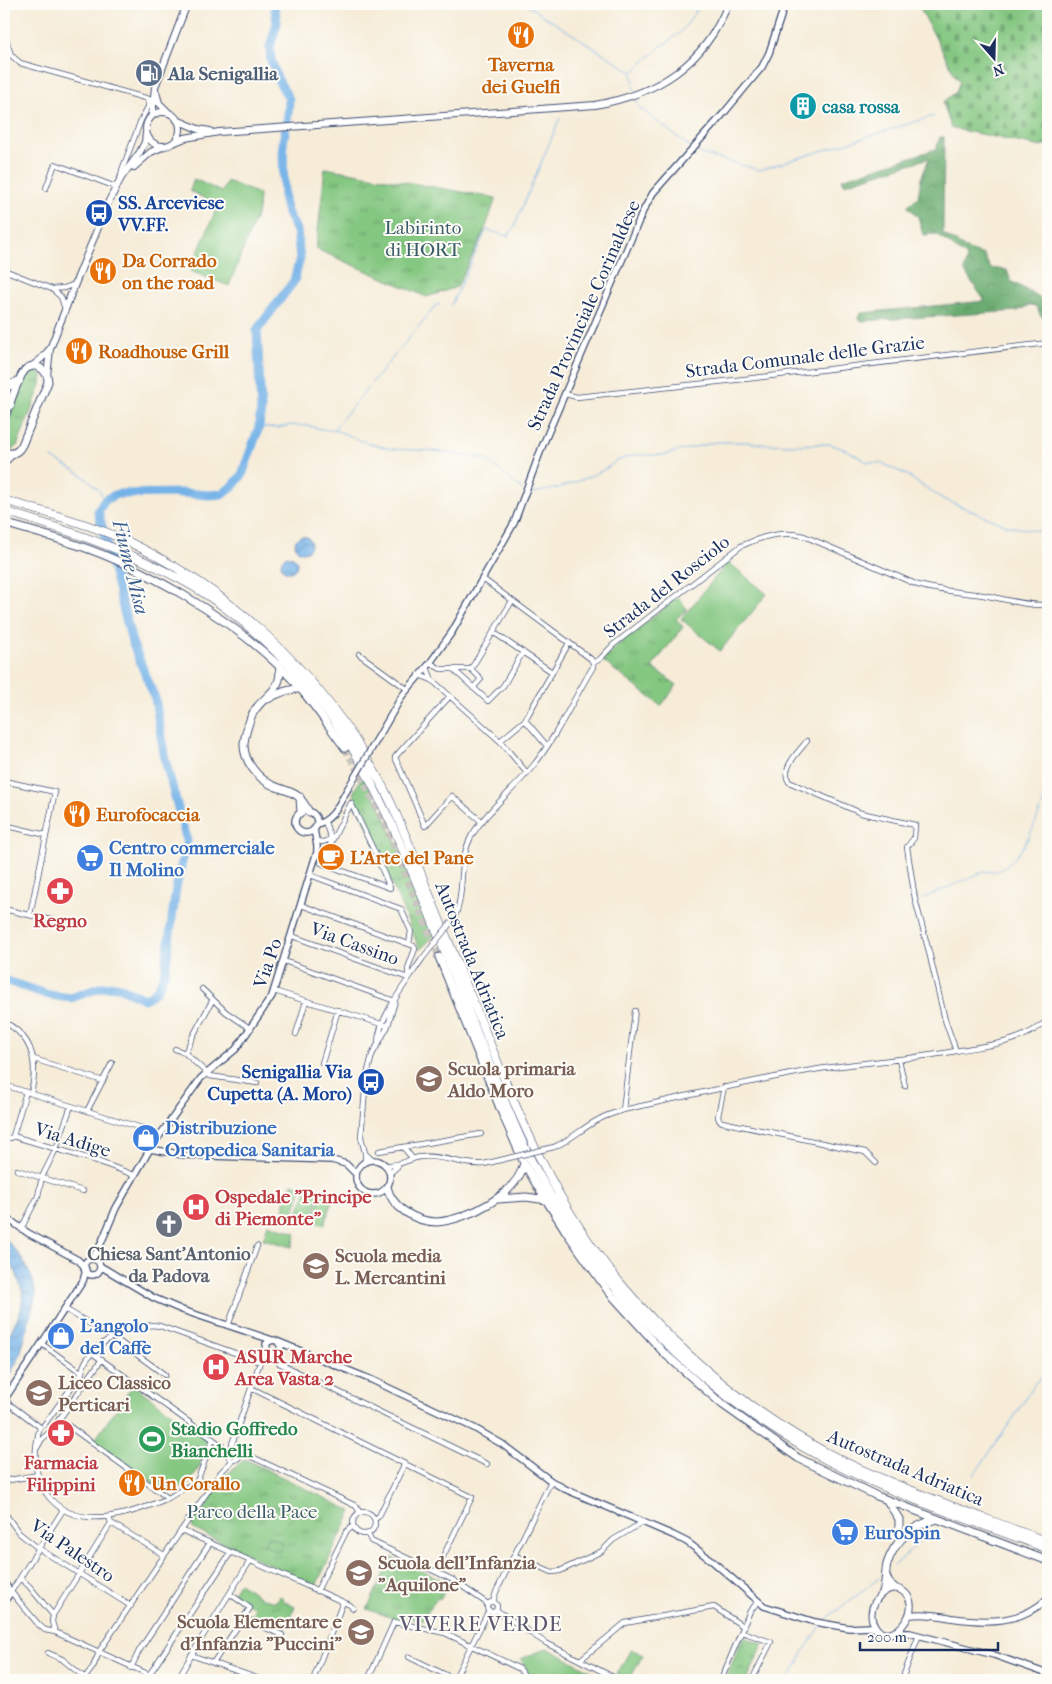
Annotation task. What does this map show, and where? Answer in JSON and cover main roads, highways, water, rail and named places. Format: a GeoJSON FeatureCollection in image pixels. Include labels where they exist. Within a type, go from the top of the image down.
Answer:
{"type":"FeatureCollection","features":[{"type":"Feature","properties":{"kind":"highway"},"geometry":{"type":"LineString","coordinates":[[4,388],[19,381]]}},
{"type":"Feature","properties":{"kind":"highway"},"geometry":{"type":"LineString","coordinates":[[4,397],[10,405]]}},
{"type":"Feature","properties":{"kind":"highway","name":"Autostrada Adriatica"},"geometry":{"type":"LineString","coordinates":[[4,500],[76,522],[140,547],[185,573],[244,614],[269,636],[314,684],[356,742],[383,787],[515,1107],[540,1161],[597,1253],[619,1282],[669,1336],[706,1371],[760,1412],[808,1442],[844,1461],[940,1505]]}},
{"type":"Feature","properties":{"kind":"highway","name":"Autostrada Adriatica"},"geometry":{"type":"LineString","coordinates":[[4,511],[77,533],[142,560],[181,579],[211,598],[262,640],[308,688],[350,744],[396,833],[508,1110],[533,1164],[565,1218],[614,1288],[676,1352],[708,1381],[755,1416],[804,1448],[840,1467],[883,1487],[1048,1542]]}},
{"type":"Feature","properties":{"kind":"highway","name":"Autostrada Adriatica"},"geometry":{"type":"LineString","coordinates":[[952,1509],[1048,1549]]}},
{"type":"Feature","properties":{"kind":"main road"},"geometry":{"type":"LineString","coordinates":[[116,187],[136,161],[143,147],[148,121],[152,116],[155,87],[187,4]]}},
{"type":"Feature","properties":{"kind":"main road"},"geometry":{"type":"LineString","coordinates":[[4,463],[22,445],[47,385],[50,349],[65,308],[108,203],[121,178],[136,161],[151,152],[185,138],[219,132],[595,105],[620,100],[642,93],[662,83],[692,59],[710,38],[722,19],[728,4]]}},
{"type":"Feature","properties":{"kind":"main road"},"geometry":{"type":"LineString","coordinates":[[155,87],[159,103],[175,118],[180,130],[176,140],[172,143]]}},
{"type":"Feature","properties":{"kind":"main road"},"geometry":{"type":"LineString","coordinates":[[148,121],[155,114],[170,114],[198,129],[219,132]]}},
{"type":"Feature","properties":{"kind":"main road"},"geometry":{"type":"LineString","coordinates":[[146,133],[151,142],[165,146]]}},
{"type":"Feature","properties":{"kind":"main road"},"geometry":{"type":"LineString","coordinates":[[4,420],[23,372],[41,359],[50,349]]}},
{"type":"Feature","properties":{"kind":"main road"},"geometry":{"type":"LineString","coordinates":[[30,367],[39,367],[47,376]]}},
{"type":"Feature","properties":{"kind":"main road"},"geometry":{"type":"LineString","coordinates":[[4,452],[14,453]]}},
{"type":"Feature","properties":{"kind":"main road"},"geometry":{"type":"LineString","coordinates":[[4,523],[78,545],[142,574],[204,608],[257,646],[278,665],[301,689],[344,748]]}},
{"type":"Feature","properties":{"kind":"main road"},"geometry":{"type":"LineString","coordinates":[[278,665],[280,679],[274,689],[253,712],[244,744],[251,765],[265,781],[300,797],[306,804],[309,812]]}},
{"type":"Feature","properties":{"kind":"main road"},"geometry":{"type":"LineString","coordinates":[[280,679],[291,678]]}},
{"type":"Feature","properties":{"kind":"main road"},"geometry":{"type":"LineString","coordinates":[[288,690],[291,678]]}},
{"type":"Feature","properties":{"kind":"main road"},"geometry":{"type":"LineString","coordinates":[[261,703],[278,693],[301,689]]}},
{"type":"Feature","properties":{"kind":"main road"},"geometry":{"type":"LineString","coordinates":[[300,797],[301,813]]}},
{"type":"Feature","properties":{"kind":"main road"},"geometry":{"type":"LineString","coordinates":[[439,957],[524,1163],[546,1200],[608,1291],[664,1353],[723,1405],[798,1458],[886,1500],[1048,1562]]}},
{"type":"Feature","properties":{"kind":"main road"},"geometry":{"type":"LineString","coordinates":[[387,1187],[392,1199],[402,1210],[422,1220],[436,1222],[466,1214],[498,1199],[518,1180],[523,1171],[524,1163]]}},
{"type":"Feature","properties":{"kind":"main road"},"geometry":{"type":"LineString","coordinates":[[518,1180],[526,1179],[536,1184]]}},
{"type":"Feature","properties":{"kind":"main road"},"geometry":{"type":"LineString","coordinates":[[526,1197],[536,1184]]}},
{"type":"Feature","properties":{"kind":"main road"},"geometry":{"type":"LineString","coordinates":[[380,1193],[392,1199]]}},
{"type":"Feature","properties":{"kind":"main road"},"geometry":{"type":"LineString","coordinates":[[498,1199],[526,1197],[546,1200]]}},
{"type":"Feature","properties":{"kind":"main road"},"geometry":{"type":"LineString","coordinates":[[886,1500],[899,1519],[899,1541]]}},
{"type":"Feature","properties":{"kind":"main road"},"geometry":{"type":"LineString","coordinates":[[899,1519],[903,1514],[912,1510]]}},
{"type":"Feature","properties":{"kind":"main road"},"geometry":{"type":"LineString","coordinates":[[912,1510],[916,1518],[916,1527]]}},
{"type":"Feature","properties":{"kind":"main road"},"geometry":{"type":"LineString","coordinates":[[910,1602],[908,1618],[903,1626],[893,1633],[886,1634],[877,1629],[872,1618],[873,1606],[883,1592],[889,1560],[899,1541],[916,1527],[938,1519]]}},
{"type":"Feature","properties":{"kind":"main road"},"geometry":{"type":"LineString","coordinates":[[886,1576],[889,1584],[903,1591],[910,1602],[924,1614]]}},
{"type":"Feature","properties":{"kind":"main road"},"geometry":{"type":"LineString","coordinates":[[883,1592],[895,1588]]}},
{"type":"Feature","properties":{"kind":"main road"},"geometry":{"type":"LineString","coordinates":[[908,1618],[924,1614],[968,1620],[1009,1620],[1025,1614],[1047,1599]]}},
{"type":"Feature","properties":{"kind":"water"},"geometry":{"type":"Polygon","coordinates":[[[300,536],[306,536],[311,541],[309,550],[300,552],[295,547],[295,541],[300,536]]]}},
{"type":"Feature","properties":{"kind":"water"},"geometry":{"type":"Polygon","coordinates":[[[286,556],[292,556],[297,561],[295,570],[286,572],[281,567],[281,561],[286,556]]]}},
{"type":"Feature","properties":{"kind":"water"},"geometry":{"type":"Polygon","coordinates":[[[4,1237],[22,1258],[33,1280],[36,1294],[20,1356],[4,1385],[4,1346],[21,1310],[23,1294],[16,1272],[4,1254],[4,1237]]]}},
{"type":"Feature","properties":{"kind":"waterway","name":"Fiume Misa"},"geometry":{"type":"LineString","coordinates":[[4,980],[49,995],[71,998],[102,987],[117,986],[144,999],[155,992],[165,972],[176,888],[187,841],[165,760],[155,698],[132,642],[98,511],[105,500],[117,494],[222,494],[233,486],[242,475],[259,427],[261,409],[257,330],[294,281],[300,258],[297,231],[287,212],[284,201],[283,143],[289,99],[277,78],[271,60],[270,47],[277,23],[274,4]]}},
{"type":"Feature","properties":{"kind":"waterway"},"geometry":{"type":"LineString","coordinates":[[525,4],[632,72]]}},
{"type":"Feature","properties":{"kind":"waterway"},"geometry":{"type":"LineString","coordinates":[[633,72],[660,47],[679,34],[700,4]]}},
{"type":"Feature","properties":{"kind":"waterway"},"geometry":{"type":"LineString","coordinates":[[632,73],[634,82]]}},
{"type":"Feature","properties":{"kind":"waterway"},"geometry":{"type":"LineString","coordinates":[[633,86],[635,92]]}},
{"type":"Feature","properties":{"kind":"waterway"},"geometry":{"type":"LineString","coordinates":[[637,99],[640,108],[689,146]]}},
{"type":"Feature","properties":{"kind":"waterway"},"geometry":{"type":"LineString","coordinates":[[694,152],[760,170],[934,116]]}},
{"type":"Feature","properties":{"kind":"waterway"},"geometry":{"type":"LineString","coordinates":[[451,305],[487,230],[508,236],[514,227],[560,118]]}},
{"type":"Feature","properties":{"kind":"waterway"},"geometry":{"type":"LineString","coordinates":[[333,430],[437,304],[440,305]]}},
{"type":"Feature","properties":{"kind":"waterway"},"geometry":{"type":"LineString","coordinates":[[259,427],[309,426],[338,431],[367,443],[391,449],[434,451],[486,459],[523,490]]}},
{"type":"Feature","properties":{"kind":"waterway"},"geometry":{"type":"LineString","coordinates":[[529,494],[576,482],[604,470],[616,461],[634,455],[663,455],[715,442],[795,445],[830,444],[849,451],[867,462],[881,463],[905,474],[943,499],[1008,526],[1038,531],[1048,537]]}},
{"type":"Feature","properties":{"kind":"waterway"},"geometry":{"type":"LineString","coordinates":[[52,458],[88,480],[105,500]]}},
{"type":"Feature","properties":{"kind":"waterway"},"geometry":{"type":"LineString","coordinates":[[922,899],[985,871],[997,871],[1008,865],[1026,843],[1048,790]]}},
{"type":"Feature","properties":{"kind":"waterway"},"geometry":{"type":"LineString","coordinates":[[974,1475],[1035,1383],[1048,1373]]}},
{"type":"Feature","properties":{"kind":"waterway"},"geometry":{"type":"LineString","coordinates":[[894,1566],[931,1531]]}},
{"type":"Feature","properties":{"kind":"waterway"},"geometry":{"type":"LineString","coordinates":[[825,1621],[879,1578]]}},
{"type":"Feature","properties":{"kind":"waterway"},"geometry":{"type":"LineString","coordinates":[[789,1680],[805,1649],[821,1626]]}},
{"type":"Feature","properties":{"kind":"tunnel"},"geometry":{"type":"LineString","coordinates":[[345,748],[386,827],[439,957]]}},
{"type":"Feature","properties":{"kind":"place","name":"Taverna dei Guelfi"},"geometry":{"type":"Point","coordinates":[521,35]}},
{"type":"Feature","properties":{"kind":"place","name":"Ala Senigallia"},"geometry":{"type":"Point","coordinates":[149,73]}},
{"type":"Feature","properties":{"kind":"place","name":"casa rossa"},"geometry":{"type":"Point","coordinates":[803,106]}},
{"type":"Feature","properties":{"kind":"place","name":"SS. Arceviese VV.FF."},"geometry":{"type":"Point","coordinates":[99,213]}},
{"type":"Feature","properties":{"kind":"place","name":"Da Corrado on the road"},"geometry":{"type":"Point","coordinates":[103,271]}},
{"type":"Feature","properties":{"kind":"place","name":"Roadhouse Grill"},"geometry":{"type":"Point","coordinates":[79,351]}},
{"type":"Feature","properties":{"kind":"place","name":"Eurofocaccia"},"geometry":{"type":"Point","coordinates":[77,814]}},
{"type":"Feature","properties":{"kind":"place","name":"L'Arte del Pane"},"geometry":{"type":"Point","coordinates":[331,857]}},
{"type":"Feature","properties":{"kind":"place","name":"Centro commerciale Il Molino"},"geometry":{"type":"Point","coordinates":[90,858]}},
{"type":"Feature","properties":{"kind":"place","name":"Regno"},"geometry":{"type":"Point","coordinates":[60,891]}},
{"type":"Feature","properties":{"kind":"place","name":"Scuola primaria Aldo Moro"},"geometry":{"type":"Point","coordinates":[429,1079]}},
{"type":"Feature","properties":{"kind":"place","name":"Senigallia Via Cupetta (A. Moro)"},"geometry":{"type":"Point","coordinates":[371,1082]}},
{"type":"Feature","properties":{"kind":"place","name":"Distribuzione Ortopedica Sanitaria"},"geometry":{"type":"Point","coordinates":[146,1138]}},
{"type":"Feature","properties":{"kind":"place","name":"Ospedale \"Principe di Piemonte\""},"geometry":{"type":"Point","coordinates":[196,1207]}},
{"type":"Feature","properties":{"kind":"place","name":"Chiesa Sant'Antonio da Padova"},"geometry":{"type":"Point","coordinates":[169,1224]}},
{"type":"Feature","properties":{"kind":"place","name":"Scuola media L. Mercantini"},"geometry":{"type":"Point","coordinates":[316,1266]}},
{"type":"Feature","properties":{"kind":"place","name":"L'angolo del Caffe"},"geometry":{"type":"Point","coordinates":[61,1336]}},
{"type":"Feature","properties":{"kind":"place","name":"ASUR Marche Area Vasta 2"},"geometry":{"type":"Point","coordinates":[216,1367]}},
{"type":"Feature","properties":{"kind":"place","name":"Liceo Classico Perticari"},"geometry":{"type":"Point","coordinates":[39,1393]}},
{"type":"Feature","properties":{"kind":"place","name":"Farmacia Filippini"},"geometry":{"type":"Point","coordinates":[61,1433]}},
{"type":"Feature","properties":{"kind":"place","name":"Stadio Goffredo Bianchelli"},"geometry":{"type":"Point","coordinates":[152,1439]}},
{"type":"Feature","properties":{"kind":"place","name":"Un Corallo"},"geometry":{"type":"Point","coordinates":[132,1483]}},
{"type":"Feature","properties":{"kind":"place","name":"EuroSpin"},"geometry":{"type":"Point","coordinates":[845,1532]}},
{"type":"Feature","properties":{"kind":"place","name":"Scuola dell'Infanzia \"Aquilone\""},"geometry":{"type":"Point","coordinates":[359,1573]}},
{"type":"Feature","properties":{"kind":"place","name":"Scuola Elementare e d'Infanzia \"Puccini\""},"geometry":{"type":"Point","coordinates":[361,1632]}},
{"type":"Feature","properties":{"kind":"district","name":"VIVERE VERDE"},"geometry":{"type":"Point","coordinates":[481,1624]}},
{"type":"Feature","properties":{"kind":"park label","name":"Labirinto di HORT"},"geometry":{"type":"Point","coordinates":[423,238]}},
{"type":"Feature","properties":{"kind":"park label","name":"Parco della Pace"},"geometry":{"type":"Point","coordinates":[252,1511]}}]}
